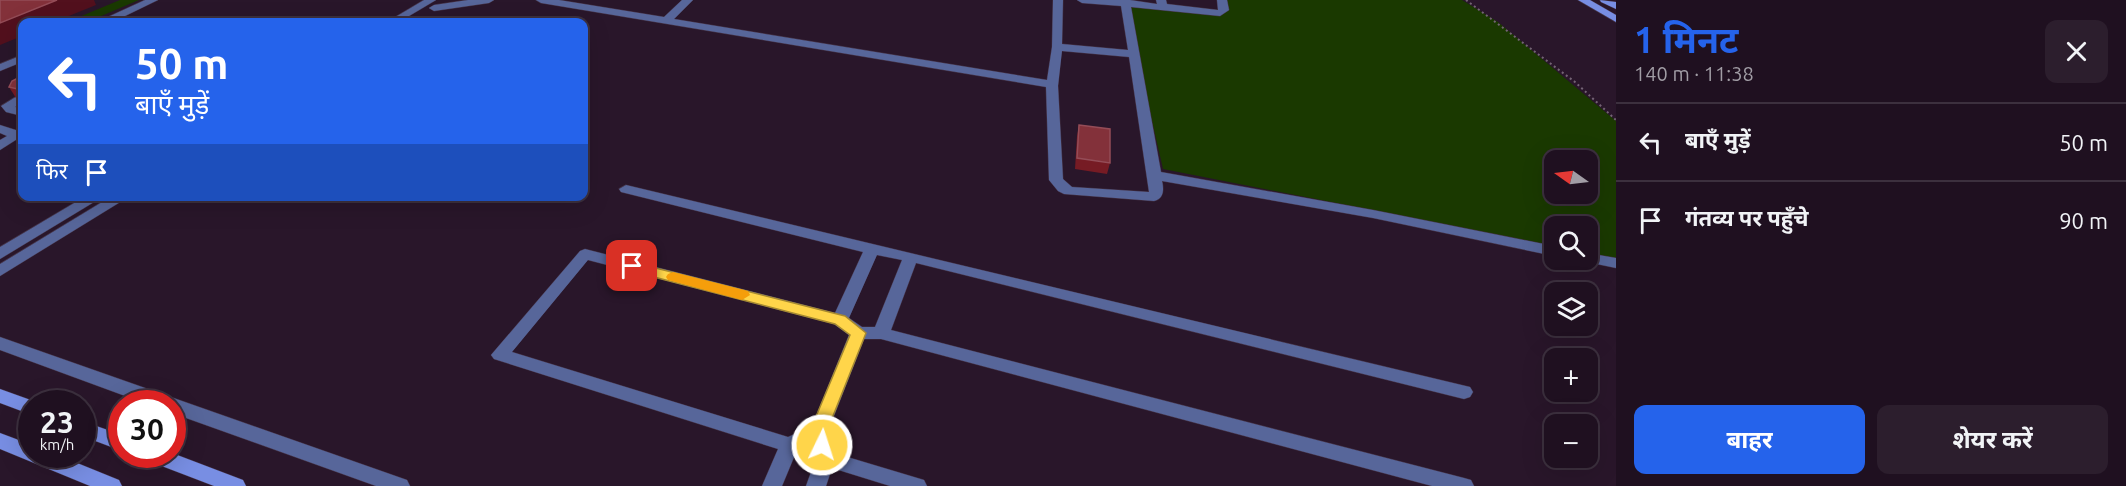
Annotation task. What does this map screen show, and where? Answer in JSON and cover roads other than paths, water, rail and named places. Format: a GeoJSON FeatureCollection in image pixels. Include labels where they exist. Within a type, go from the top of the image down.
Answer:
{"type":"FeatureCollection","features":[{"type":"Feature","properties":{"kind":"main road"},"geometry":{"type":"LineString","coordinates":[[1583,0],[1616,19]]}},
{"type":"Feature","properties":{"kind":"main road"},"geometry":{"type":"LineString","coordinates":[[1605,0],[1616,6]]}},
{"type":"Feature","properties":{"kind":"main road"},"geometry":{"type":"LineString","coordinates":[[0,396],[18,403]]}},
{"type":"Feature","properties":{"kind":"main road"},"geometry":{"type":"LineString","coordinates":[[0,441],[18,448]]}},
{"type":"Feature","properties":{"kind":"main road"},"geometry":{"type":"LineString","coordinates":[[186,467],[236,486]]}},
{"type":"Feature","properties":{"kind":"main road"},"geometry":{"type":"LineString","coordinates":[[67,468],[112,486]]}},
{"type":"Feature","properties":{"kind":"street"},"geometry":{"type":"LineString","coordinates":[[113,18],[153,0]]}},
{"type":"Feature","properties":{"kind":"street"},"geometry":{"type":"LineString","coordinates":[[416,18],[432,4],[447,0]]}},
{"type":"Feature","properties":{"kind":"street"},"geometry":{"type":"LineString","coordinates":[[397,18],[413,5],[489,0]]}},
{"type":"Feature","properties":{"kind":"street"},"geometry":{"type":"LineString","coordinates":[[541,0],[664,16],[1053,80]]}},
{"type":"Feature","properties":{"kind":"street"},"geometry":{"type":"LineString","coordinates":[[593,0],[664,16],[688,0]]}},
{"type":"Feature","properties":{"kind":"street"},"geometry":{"type":"LineString","coordinates":[[664,16],[677,0]]}},
{"type":"Feature","properties":{"kind":"street"},"geometry":{"type":"LineString","coordinates":[[1058,0],[1057,47],[1053,80],[1056,180],[1063,188],[1083,192],[1154,197],[1157,194],[1125,2]]}},
{"type":"Feature","properties":{"kind":"street"},"geometry":{"type":"LineString","coordinates":[[1084,0],[1162,3],[1220,13],[1224,10],[1222,0]]}},
{"type":"Feature","properties":{"kind":"street"},"geometry":{"type":"LineString","coordinates":[[1057,47],[1135,54]]}},
{"type":"Feature","properties":{"kind":"street"},"geometry":{"type":"LineString","coordinates":[[0,68],[18,60]]}},
{"type":"Feature","properties":{"kind":"street"},"geometry":{"type":"LineString","coordinates":[[18,99],[7,106],[18,111]]}},
{"type":"Feature","properties":{"kind":"street"},"geometry":{"type":"LineString","coordinates":[[0,129],[17,135],[0,146]]}},
{"type":"Feature","properties":{"kind":"street"},"geometry":{"type":"LineString","coordinates":[[1154,175],[1373,214],[1544,249]]}},
{"type":"Feature","properties":{"kind":"street"},"geometry":{"type":"LineString","coordinates":[[626,189],[1464,392]]}},
{"type":"Feature","properties":{"kind":"street"},"geometry":{"type":"LineString","coordinates":[[0,254],[89,201]]}},
{"type":"Feature","properties":{"kind":"street"},"geometry":{"type":"LineString","coordinates":[[0,271],[115,201]]}},
{"type":"Feature","properties":{"kind":"street"},"geometry":{"type":"LineString","coordinates":[[840,320],[872,249]]}},
{"type":"Feature","properties":{"kind":"street"},"geometry":{"type":"LineString","coordinates":[[819,431],[789,445],[500,355],[585,254],[840,320],[858,333],[881,333],[1464,486]]}},
{"type":"Feature","properties":{"kind":"street"},"geometry":{"type":"LineString","coordinates":[[881,333],[910,257]]}},
{"type":"Feature","properties":{"kind":"street"},"geometry":{"type":"LineString","coordinates":[[1598,260],[1616,263]]}},
{"type":"Feature","properties":{"kind":"street"},"geometry":{"type":"LineString","coordinates":[[816,486],[826,458],[819,431],[858,333]]}},
{"type":"Feature","properties":{"kind":"street"},"geometry":{"type":"LineString","coordinates":[[0,343],[132,390]]}},
{"type":"Feature","properties":{"kind":"street"},"geometry":{"type":"LineString","coordinates":[[186,409],[400,486]]}},
{"type":"Feature","properties":{"kind":"street"},"geometry":{"type":"LineString","coordinates":[[772,486],[789,445]]}},
{"type":"Feature","properties":{"kind":"street"},"geometry":{"type":"LineString","coordinates":[[826,458],[917,486]]}}]}
